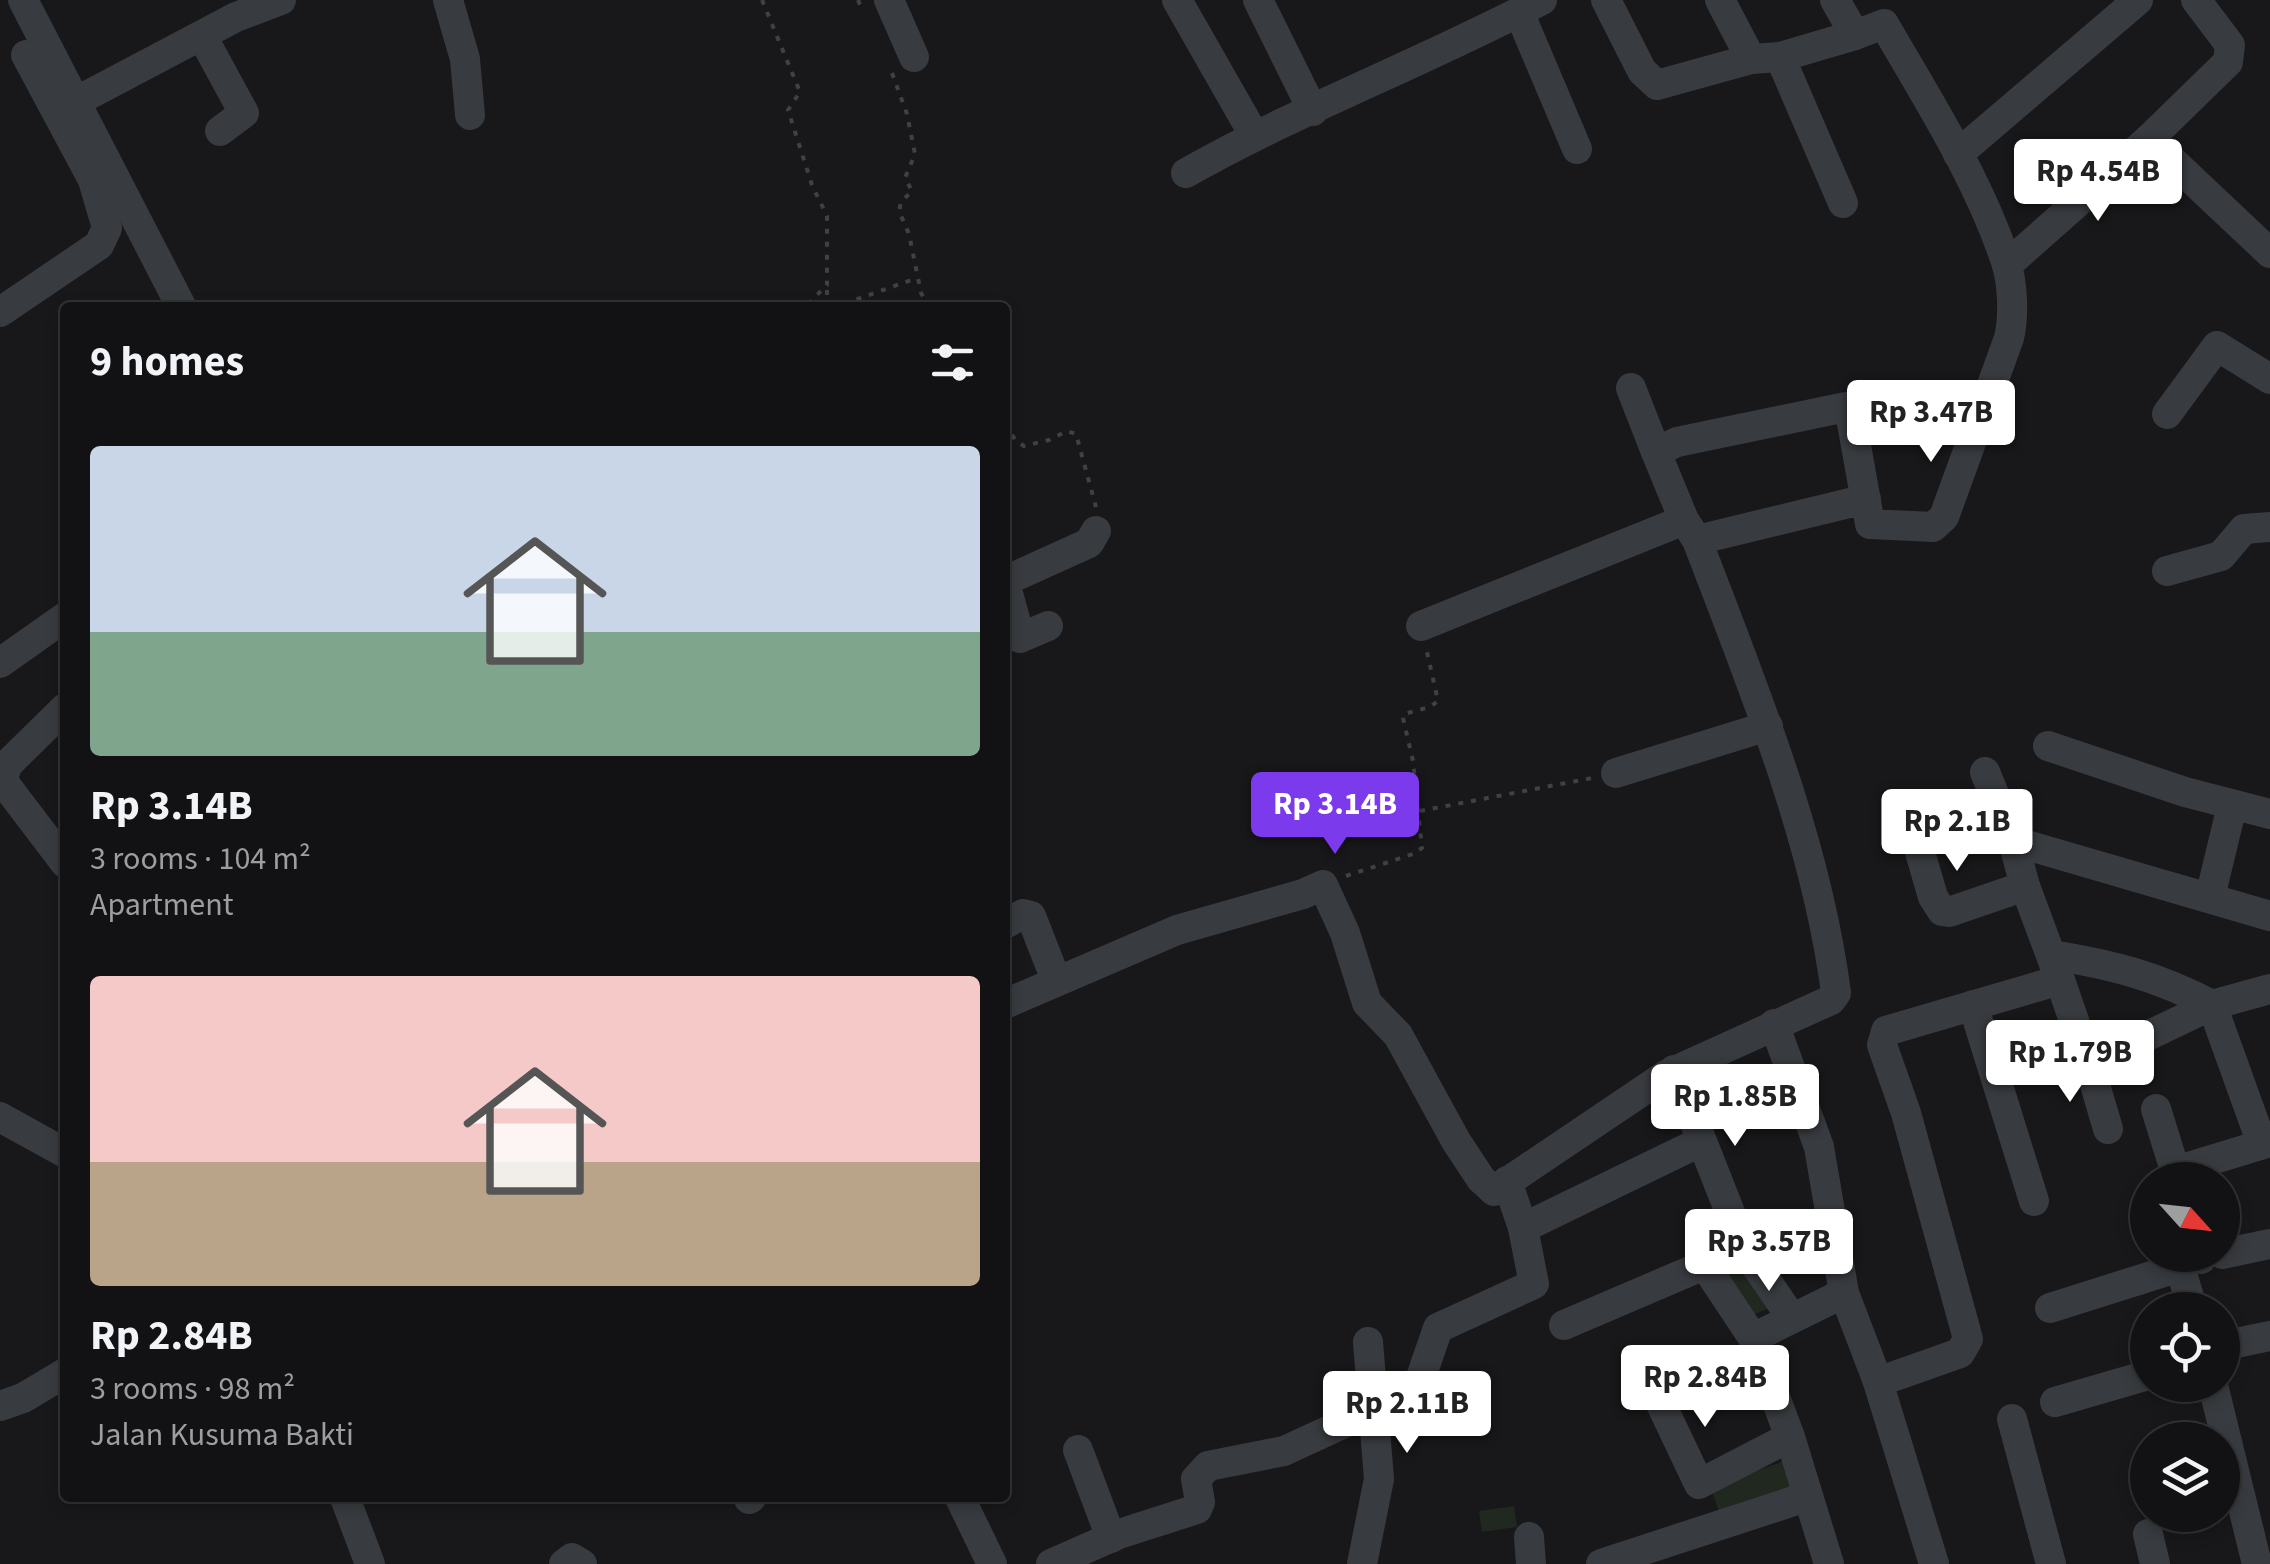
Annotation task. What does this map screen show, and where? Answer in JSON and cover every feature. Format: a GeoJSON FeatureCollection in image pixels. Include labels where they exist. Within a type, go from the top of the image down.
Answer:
{"type":"FeatureCollection","features":[{"type":"Feature","properties":{"kind":"street"},"geometry":{"type":"LineString","coordinates":[[23,0],[179,302]]}},
{"type":"Feature","properties":{"kind":"street"},"geometry":{"type":"LineString","coordinates":[[78,102],[236,18],[281,0]]}},
{"type":"Feature","properties":{"kind":"street"},"geometry":{"type":"LineString","coordinates":[[448,0],[465,59],[470,115]]}},
{"type":"Feature","properties":{"kind":"street"},"geometry":{"type":"LineString","coordinates":[[1177,0],[1254,134]]}},
{"type":"Feature","properties":{"kind":"street"},"geometry":{"type":"LineString","coordinates":[[1258,0],[1313,111]]}},
{"type":"Feature","properties":{"kind":"street"},"geometry":{"type":"LineString","coordinates":[[1606,0],[1642,71],[1656,85],[1855,35],[1890,12],[2007,265],[2012,318],[2009,338],[1944,518],[1933,527],[1873,526],[1868,521],[1846,407],[1678,442],[1656,452]]}},
{"type":"Feature","properties":{"kind":"street"},"geometry":{"type":"LineString","coordinates":[[1720,0],[1766,58],[1843,203]]}},
{"type":"Feature","properties":{"kind":"street"},"geometry":{"type":"LineString","coordinates":[[1835,0],[1855,35]]}},
{"type":"Feature","properties":{"kind":"street"},"geometry":{"type":"LineString","coordinates":[[1958,154],[2138,0]]}},
{"type":"Feature","properties":{"kind":"street"},"geometry":{"type":"LineString","coordinates":[[2007,265],[2148,138],[2231,55],[2230,45],[2196,0]]}},
{"type":"Feature","properties":{"kind":"street"},"geometry":{"type":"LineString","coordinates":[[877,6],[903,64]]}},
{"type":"Feature","properties":{"kind":"street"},"geometry":{"type":"LineString","coordinates":[[1186,173],[1254,134],[1313,111],[1531,6],[1577,148]]}},
{"type":"Feature","properties":{"kind":"street"},"geometry":{"type":"LineString","coordinates":[[202,36],[244,112],[220,131]]}},
{"type":"Feature","properties":{"kind":"street"},"geometry":{"type":"LineString","coordinates":[[0,312],[99,244],[108,228],[93,180],[26,55]]}},
{"type":"Feature","properties":{"kind":"street"},"geometry":{"type":"LineString","coordinates":[[2148,138],[2270,254]]}},
{"type":"Feature","properties":{"kind":"street"},"geometry":{"type":"LineString","coordinates":[[2167,414],[2217,346],[2270,379]]}},
{"type":"Feature","properties":{"kind":"street"},"geometry":{"type":"LineString","coordinates":[[1010,1002],[1177,930],[1323,885],[1345,933],[1367,1003],[1398,1035],[1430,1097],[1481,1178],[1494,1191],[1674,1070],[1831,1000],[1836,993],[1812,880],[1768,726],[1630,388]]}},
{"type":"Feature","properties":{"kind":"street"},"geometry":{"type":"LineString","coordinates":[[1421,626],[1690,530],[1866,499]]}},
{"type":"Feature","properties":{"kind":"street"},"geometry":{"type":"LineString","coordinates":[[2167,571],[2221,556],[2244,530],[2270,527]]}},
{"type":"Feature","properties":{"kind":"street"},"geometry":{"type":"LineString","coordinates":[[1010,580],[1089,543],[1096,531]]}},
{"type":"Feature","properties":{"kind":"street"},"geometry":{"type":"LineString","coordinates":[[1010,596],[1025,636]]}},
{"type":"Feature","properties":{"kind":"street"},"geometry":{"type":"LineString","coordinates":[[0,662],[60,620]]}},
{"type":"Feature","properties":{"kind":"street"},"geometry":{"type":"LineString","coordinates":[[60,713],[8,764],[2,780],[60,856]]}},
{"type":"Feature","properties":{"kind":"street"},"geometry":{"type":"LineString","coordinates":[[1616,773],[1768,726]]}},
{"type":"Feature","properties":{"kind":"street"},"geometry":{"type":"LineString","coordinates":[[2048,746],[2232,806],[2270,814]]}},
{"type":"Feature","properties":{"kind":"street"},"geometry":{"type":"LineString","coordinates":[[1986,772],[2056,967],[2108,1130]]}},
{"type":"Feature","properties":{"kind":"street"},"geometry":{"type":"LineString","coordinates":[[2210,897],[2232,806]]}},
{"type":"Feature","properties":{"kind":"street"},"geometry":{"type":"LineString","coordinates":[[1910,821],[1933,897],[1942,911],[2025,886]]}},
{"type":"Feature","properties":{"kind":"street"},"geometry":{"type":"LineString","coordinates":[[2013,841],[2270,916]]}},
{"type":"Feature","properties":{"kind":"street"},"geometry":{"type":"LineString","coordinates":[[1010,921],[1024,914],[1032,916],[1056,980]]}},
{"type":"Feature","properties":{"kind":"street"},"geometry":{"type":"LineString","coordinates":[[1878,1382],[1960,1353],[1968,1342],[1906,1113],[1882,1045],[1886,1031],[1973,1005],[2056,967],[2116,966],[2159,978],[2212,1004],[2266,1143],[2213,1162]]}},
{"type":"Feature","properties":{"kind":"street"},"geometry":{"type":"LineString","coordinates":[[2088,1064],[2212,1004],[2270,989]]}},
{"type":"Feature","properties":{"kind":"street"},"geometry":{"type":"LineString","coordinates":[[1973,1005],[2034,1201]]}},
{"type":"Feature","properties":{"kind":"street"},"geometry":{"type":"LineString","coordinates":[[1774,1024],[1819,1147],[1844,1292],[1878,1382],[1934,1564]]}},
{"type":"Feature","properties":{"kind":"street"},"geometry":{"type":"LineString","coordinates":[[1674,1070],[1744,1248],[1791,1317]]}},
{"type":"Feature","properties":{"kind":"street"},"geometry":{"type":"LineString","coordinates":[[2156,1108],[2172,1162]]}},
{"type":"Feature","properties":{"kind":"street"},"geometry":{"type":"LineString","coordinates":[[0,1117],[60,1150]]}},
{"type":"Feature","properties":{"kind":"street"},"geometry":{"type":"LineString","coordinates":[[1522,1228],[1700,1142]]}},
{"type":"Feature","properties":{"kind":"street"},"geometry":{"type":"LineString","coordinates":[[1052,1564],[1111,1538],[1197,1509],[1200,1502],[1196,1478],[1208,1466],[1284,1451],[1404,1400],[1414,1392],[1438,1328],[1534,1284],[1507,1181]]}},
{"type":"Feature","properties":{"kind":"street"},"geometry":{"type":"LineString","coordinates":[[2240,1250],[2270,1244]]}},
{"type":"Feature","properties":{"kind":"street"},"geometry":{"type":"LineString","coordinates":[[1564,1325],[1744,1248]]}},
{"type":"Feature","properties":{"kind":"street"},"geometry":{"type":"LineString","coordinates":[[1704,1264],[1752,1338],[1790,1437],[1829,1564]]}},
{"type":"Feature","properties":{"kind":"street"},"geometry":{"type":"LineString","coordinates":[[2050,1308],[2161,1272]]}},
{"type":"Feature","properties":{"kind":"street"},"geometry":{"type":"LineString","coordinates":[[1752,1338],[1844,1292]]}},
{"type":"Feature","properties":{"kind":"street"},"geometry":{"type":"LineString","coordinates":[[2240,1342],[2270,1336]]}},
{"type":"Feature","properties":{"kind":"street"},"geometry":{"type":"LineString","coordinates":[[1362,1564],[1379,1479],[1368,1342]]}},
{"type":"Feature","properties":{"kind":"street"},"geometry":{"type":"LineString","coordinates":[[1642,1362],[1699,1484],[1712,1528]]}},
{"type":"Feature","properties":{"kind":"street"},"geometry":{"type":"LineString","coordinates":[[0,1406],[60,1376]]}},
{"type":"Feature","properties":{"kind":"street"},"geometry":{"type":"LineString","coordinates":[[2056,1402],[2130,1380]]}},
{"type":"Feature","properties":{"kind":"street"},"geometry":{"type":"LineString","coordinates":[[2217,1402],[2258,1564]]}},
{"type":"Feature","properties":{"kind":"street"},"geometry":{"type":"LineString","coordinates":[[2012,1419],[2052,1564]]}},
{"type":"Feature","properties":{"kind":"street"},"geometry":{"type":"LineString","coordinates":[[1699,1484],[1790,1437]]}},
{"type":"Feature","properties":{"kind":"street"},"geometry":{"type":"LineString","coordinates":[[1078,1450],[1111,1538]]}},
{"type":"Feature","properties":{"kind":"street"},"geometry":{"type":"LineString","coordinates":[[1600,1564],[1806,1496]]}},
{"type":"Feature","properties":{"kind":"street"},"geometry":{"type":"LineString","coordinates":[[347,1502],[364,1561]]}},
{"type":"Feature","properties":{"kind":"street"},"geometry":{"type":"LineString","coordinates":[[962,1502],[992,1564]]}},
{"type":"Feature","properties":{"kind":"street"},"geometry":{"type":"LineString","coordinates":[[2148,1534],[2156,1564]]}},
{"type":"Feature","properties":{"kind":"street"},"geometry":{"type":"LineString","coordinates":[[564,1564],[572,1558],[582,1564]]}},
{"type":"Feature","properties":{"kind":"path"},"geometry":{"type":"LineString","coordinates":[[762,0],[800,92],[788,110],[812,185],[827,216],[829,302]]}},
{"type":"Feature","properties":{"kind":"path"},"geometry":{"type":"LineString","coordinates":[[858,0],[877,6]]}},
{"type":"Feature","properties":{"kind":"path"},"geometry":{"type":"LineString","coordinates":[[903,64],[906,114],[915,154],[905,178],[912,190],[899,210],[927,302]]}},
{"type":"Feature","properties":{"kind":"path"},"geometry":{"type":"LineString","coordinates":[[847,302],[917,278]]}},
{"type":"Feature","properties":{"kind":"path"},"geometry":{"type":"LineString","coordinates":[[810,302],[827,285]]}},
{"type":"Feature","properties":{"kind":"path"},"geometry":{"type":"LineString","coordinates":[[1010,432],[1024,446],[1067,431],[1076,434],[1096,502],[1096,531]]}},
{"type":"Feature","properties":{"kind":"path"},"geometry":{"type":"LineString","coordinates":[[1323,885],[1420,852],[1413,760],[1403,718],[1404,714],[1438,701],[1421,626]]}},
{"type":"Feature","properties":{"kind":"path"},"geometry":{"type":"LineString","coordinates":[[1419,811],[1616,773]]}},
{"type":"Feature","properties":{"kind":"shaded area"},"geometry":{"type":"Polygon","coordinates":[[[1745,1260],[1767,1309],[1746,1318],[1725,1269],[1745,1260]]]}},
{"type":"Feature","properties":{"kind":"shaded area"},"geometry":{"type":"Polygon","coordinates":[[[1785,1461],[1794,1490],[1720,1514],[1710,1486],[1785,1461]]]}},
{"type":"Feature","properties":{"kind":"shaded area"},"geometry":{"type":"Polygon","coordinates":[[[1514,1506],[1517,1527],[1482,1532],[1479,1511],[1514,1506]]]}}]}
